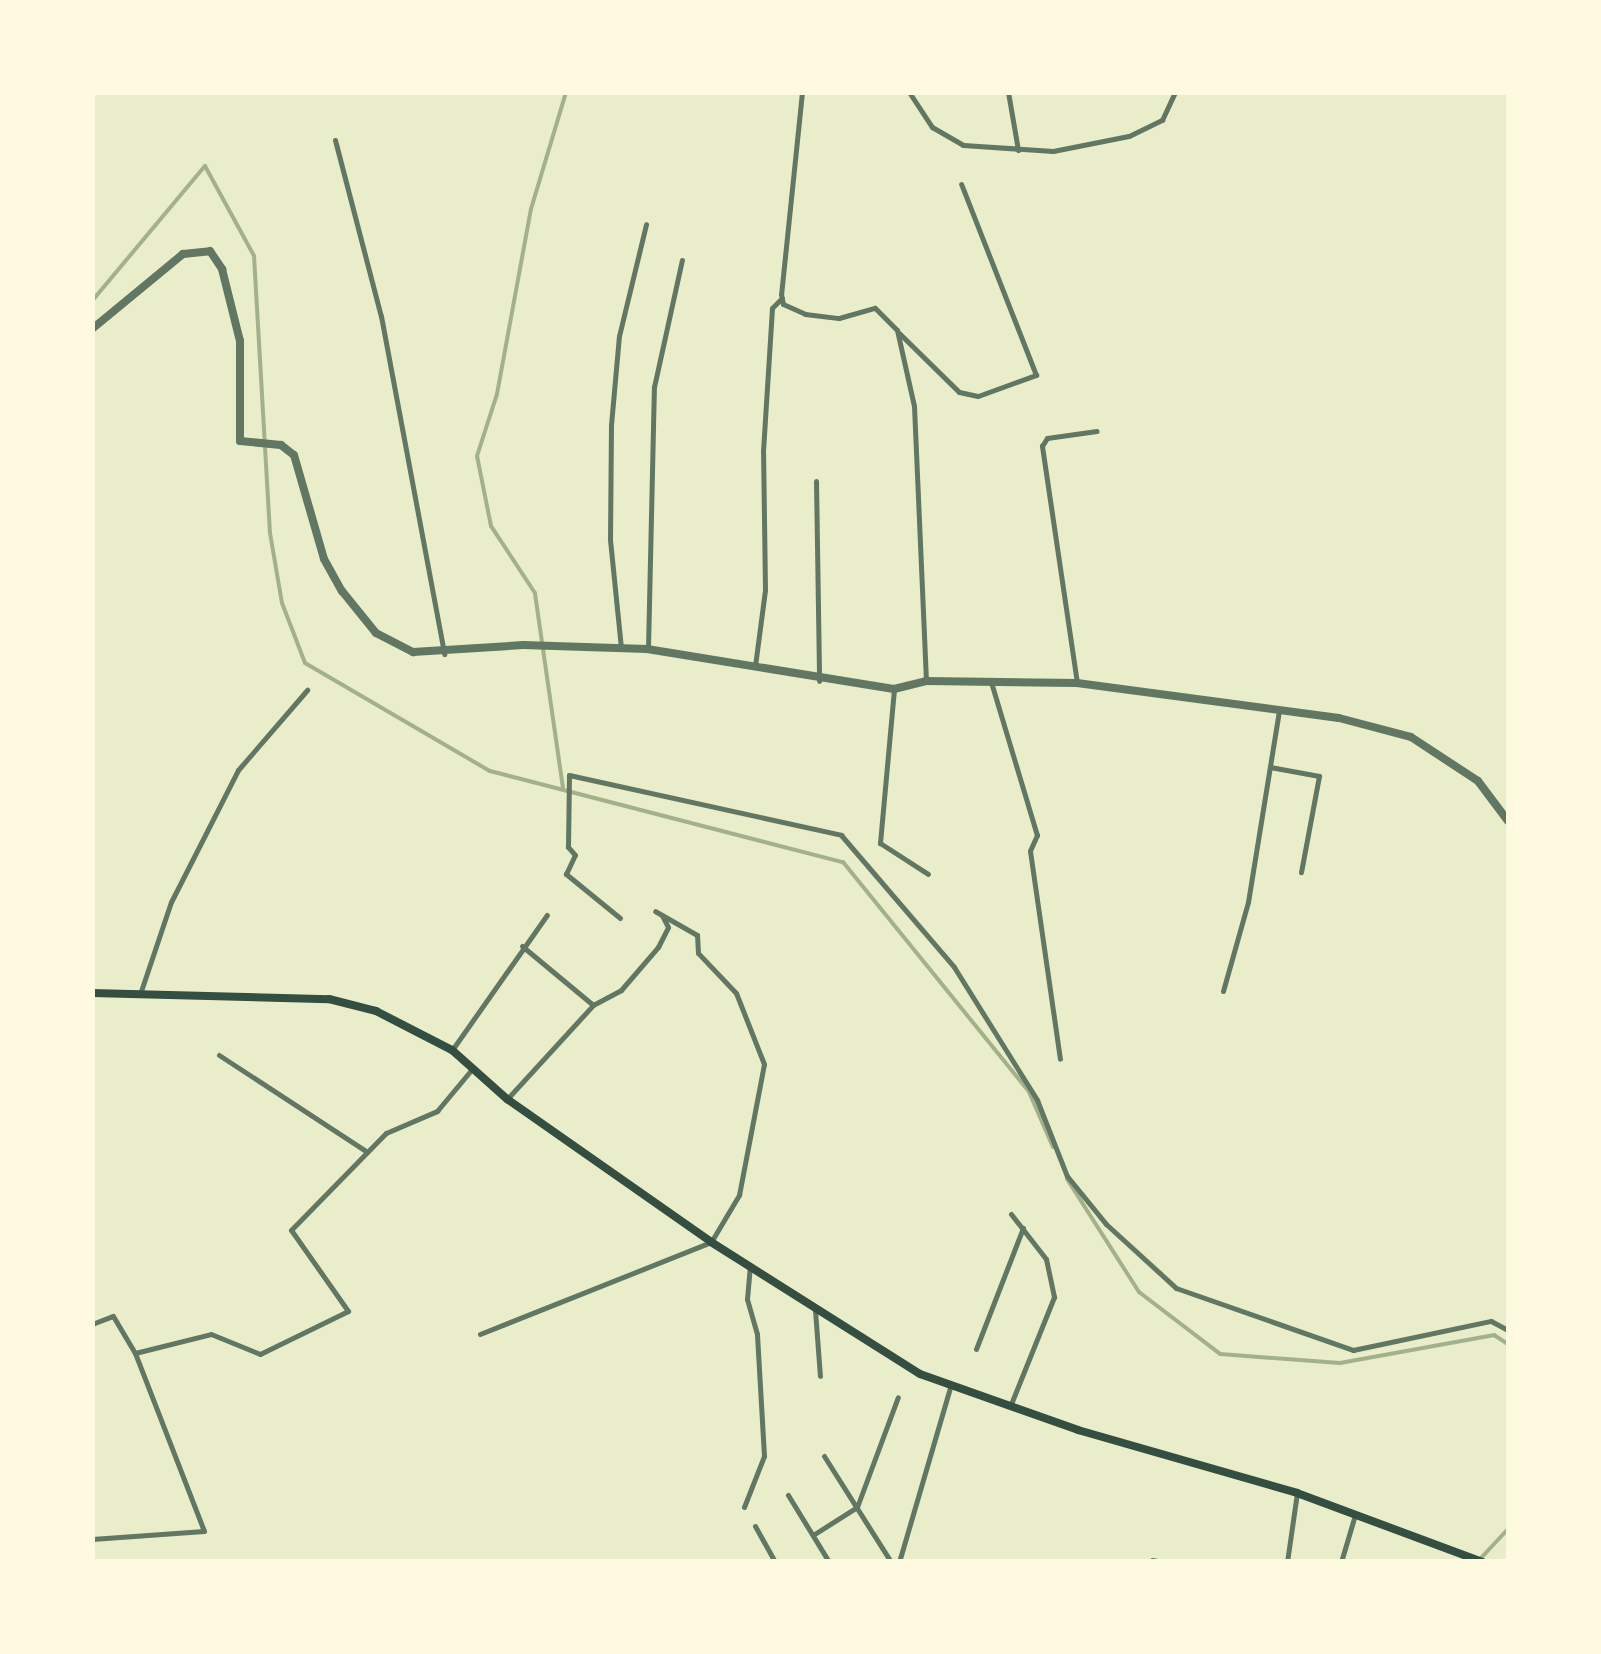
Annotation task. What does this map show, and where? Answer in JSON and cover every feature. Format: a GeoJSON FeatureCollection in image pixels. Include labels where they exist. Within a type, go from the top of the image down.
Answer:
{"type":"FeatureCollection","features":[{"type":"Feature","properties":{"kind":"main road"},"geometry":{"type":"LineString","coordinates":[[92,993],[329,999],[376,1011],[452,1050],[507,1099],[712,1242],[894,1361],[1011,1404],[1298,1493],[1354,1518],[1482,1561]]}},
{"type":"Feature","properties":{"kind":"street"},"geometry":{"type":"LineString","coordinates":[[754,669],[765,590],[763,450],[772,308],[782,298],[802,92]]}},
{"type":"Feature","properties":{"kind":"street"},"geometry":{"type":"LineString","coordinates":[[910,92],[932,127],[956,142],[1018,150],[1087,148],[1129,136],[1162,120],[1175,92]]}},
{"type":"Feature","properties":{"kind":"street"},"geometry":{"type":"LineString","coordinates":[[1008,92],[1018,150]]}},
{"type":"Feature","properties":{"kind":"street"},"geometry":{"type":"LineString","coordinates":[[335,140],[381,316],[444,654]]}},
{"type":"Feature","properties":{"kind":"street"},"geometry":{"type":"LineString","coordinates":[[782,298],[805,314],[839,318],[875,308],[960,392],[978,396],[1036,375],[961,184]]}},
{"type":"Feature","properties":{"kind":"street"},"geometry":{"type":"LineString","coordinates":[[622,648],[610,539],[611,425],[619,336],[646,224]]}},
{"type":"Feature","properties":{"kind":"street"},"geometry":{"type":"LineString","coordinates":[[92,328],[183,254],[210,251],[222,269],[240,341],[240,441],[281,445],[294,455],[324,559],[360,617],[393,644],[444,654],[537,646],[648,649],[819,681],[894,689],[926,681],[1077,683],[1279,709],[1411,737],[1478,781],[1508,821]]}},
{"type":"Feature","properties":{"kind":"street"},"geometry":{"type":"LineString","coordinates":[[648,649],[654,388],[682,260]]}},
{"type":"Feature","properties":{"kind":"street"},"geometry":{"type":"LineString","coordinates":[[897,330],[914,406],[926,681]]}},
{"type":"Feature","properties":{"kind":"street"},"geometry":{"type":"LineString","coordinates":[[1077,683],[1042,446],[1047,438],[1097,431]]}},
{"type":"Feature","properties":{"kind":"street"},"geometry":{"type":"LineString","coordinates":[[816,481],[819,681]]}},
{"type":"Feature","properties":{"kind":"street"},"geometry":{"type":"LineString","coordinates":[[991,682],[1037,835],[1030,851],[1060,1060]]}},
{"type":"Feature","properties":{"kind":"street"},"geometry":{"type":"LineString","coordinates":[[894,689],[880,844],[928,874]]}},
{"type":"Feature","properties":{"kind":"street"},"geometry":{"type":"LineString","coordinates":[[139,997],[171,902],[238,770],[307,690]]}},
{"type":"Feature","properties":{"kind":"street"},"geometry":{"type":"LineString","coordinates":[[1223,991],[1248,902],[1279,709]]}},
{"type":"Feature","properties":{"kind":"street"},"geometry":{"type":"LineString","coordinates":[[1270,767],[1319,776],[1301,872]]}},
{"type":"Feature","properties":{"kind":"street"},"geometry":{"type":"LineString","coordinates":[[620,918],[566,874],[575,855],[568,848],[569,775],[841,835],[954,967],[1037,1100],[1067,1176],[1106,1224],[1176,1288],[1353,1350],[1491,1321],[1508,1330]]}},
{"type":"Feature","properties":{"kind":"street"},"geometry":{"type":"LineString","coordinates":[[480,1334],[712,1242],[738,1195],[764,1064],[736,993],[698,953],[697,935],[658,913],[668,927],[658,947],[621,990],[593,1004],[507,1099]]}},
{"type":"Feature","properties":{"kind":"street"},"geometry":{"type":"LineString","coordinates":[[452,1050],[547,915]]}},
{"type":"Feature","properties":{"kind":"street"},"geometry":{"type":"LineString","coordinates":[[522,946],[593,1004]]}},
{"type":"Feature","properties":{"kind":"street"},"geometry":{"type":"LineString","coordinates":[[219,1055],[366,1152]]}},
{"type":"Feature","properties":{"kind":"street"},"geometry":{"type":"LineString","coordinates":[[135,1353],[211,1334],[260,1354],[348,1311],[291,1230],[386,1133],[438,1111],[472,1069]]}},
{"type":"Feature","properties":{"kind":"street"},"geometry":{"type":"LineString","coordinates":[[1011,1214],[1046,1259],[1054,1298],[1011,1404]]}},
{"type":"Feature","properties":{"kind":"street"},"geometry":{"type":"LineString","coordinates":[[976,1348],[1023,1228]]}},
{"type":"Feature","properties":{"kind":"street"},"geometry":{"type":"LineString","coordinates":[[744,1507],[764,1456],[758,1334],[747,1299],[750,1266]]}},
{"type":"Feature","properties":{"kind":"street"},"geometry":{"type":"LineString","coordinates":[[815,1307],[820,1376]]}},
{"type":"Feature","properties":{"kind":"street"},"geometry":{"type":"LineString","coordinates":[[92,1324],[113,1316],[135,1353],[204,1530],[92,1539]]}},
{"type":"Feature","properties":{"kind":"street"},"geometry":{"type":"LineString","coordinates":[[899,1562],[951,1384]]}},
{"type":"Feature","properties":{"kind":"street"},"geometry":{"type":"LineString","coordinates":[[812,1535],[857,1507],[898,1397]]}},
{"type":"Feature","properties":{"kind":"street"},"geometry":{"type":"LineString","coordinates":[[824,1456],[891,1562]]}},
{"type":"Feature","properties":{"kind":"street"},"geometry":{"type":"LineString","coordinates":[[1288,1562],[1298,1493]]}},
{"type":"Feature","properties":{"kind":"street"},"geometry":{"type":"LineString","coordinates":[[788,1495],[829,1562]]}},
{"type":"Feature","properties":{"kind":"street"},"geometry":{"type":"LineString","coordinates":[[1341,1562],[1354,1518]]}},
{"type":"Feature","properties":{"kind":"street"},"geometry":{"type":"LineString","coordinates":[[755,1526],[775,1562]]}},
{"type":"Feature","properties":{"kind":"street"},"geometry":{"type":"LineString","coordinates":[[1152,1560],[1163,1562]]}},
{"type":"Feature","properties":{"kind":"waterway"},"geometry":{"type":"LineString","coordinates":[[563,788],[535,593],[491,526],[477,456],[497,394],[531,209],[566,92]]}},
{"type":"Feature","properties":{"kind":"waterway"},"geometry":{"type":"LineString","coordinates":[[92,301],[205,166],[254,256],[270,533],[282,603],[305,663],[490,771],[843,862],[1029,1092],[1053,1147]]}},
{"type":"Feature","properties":{"kind":"waterway"},"geometry":{"type":"LineString","coordinates":[[1067,1179],[1139,1292],[1220,1354],[1340,1363],[1494,1335],[1508,1344]]}},
{"type":"Feature","properties":{"kind":"waterway"},"geometry":{"type":"LineString","coordinates":[[1481,1558],[1508,1529]]}}]}
